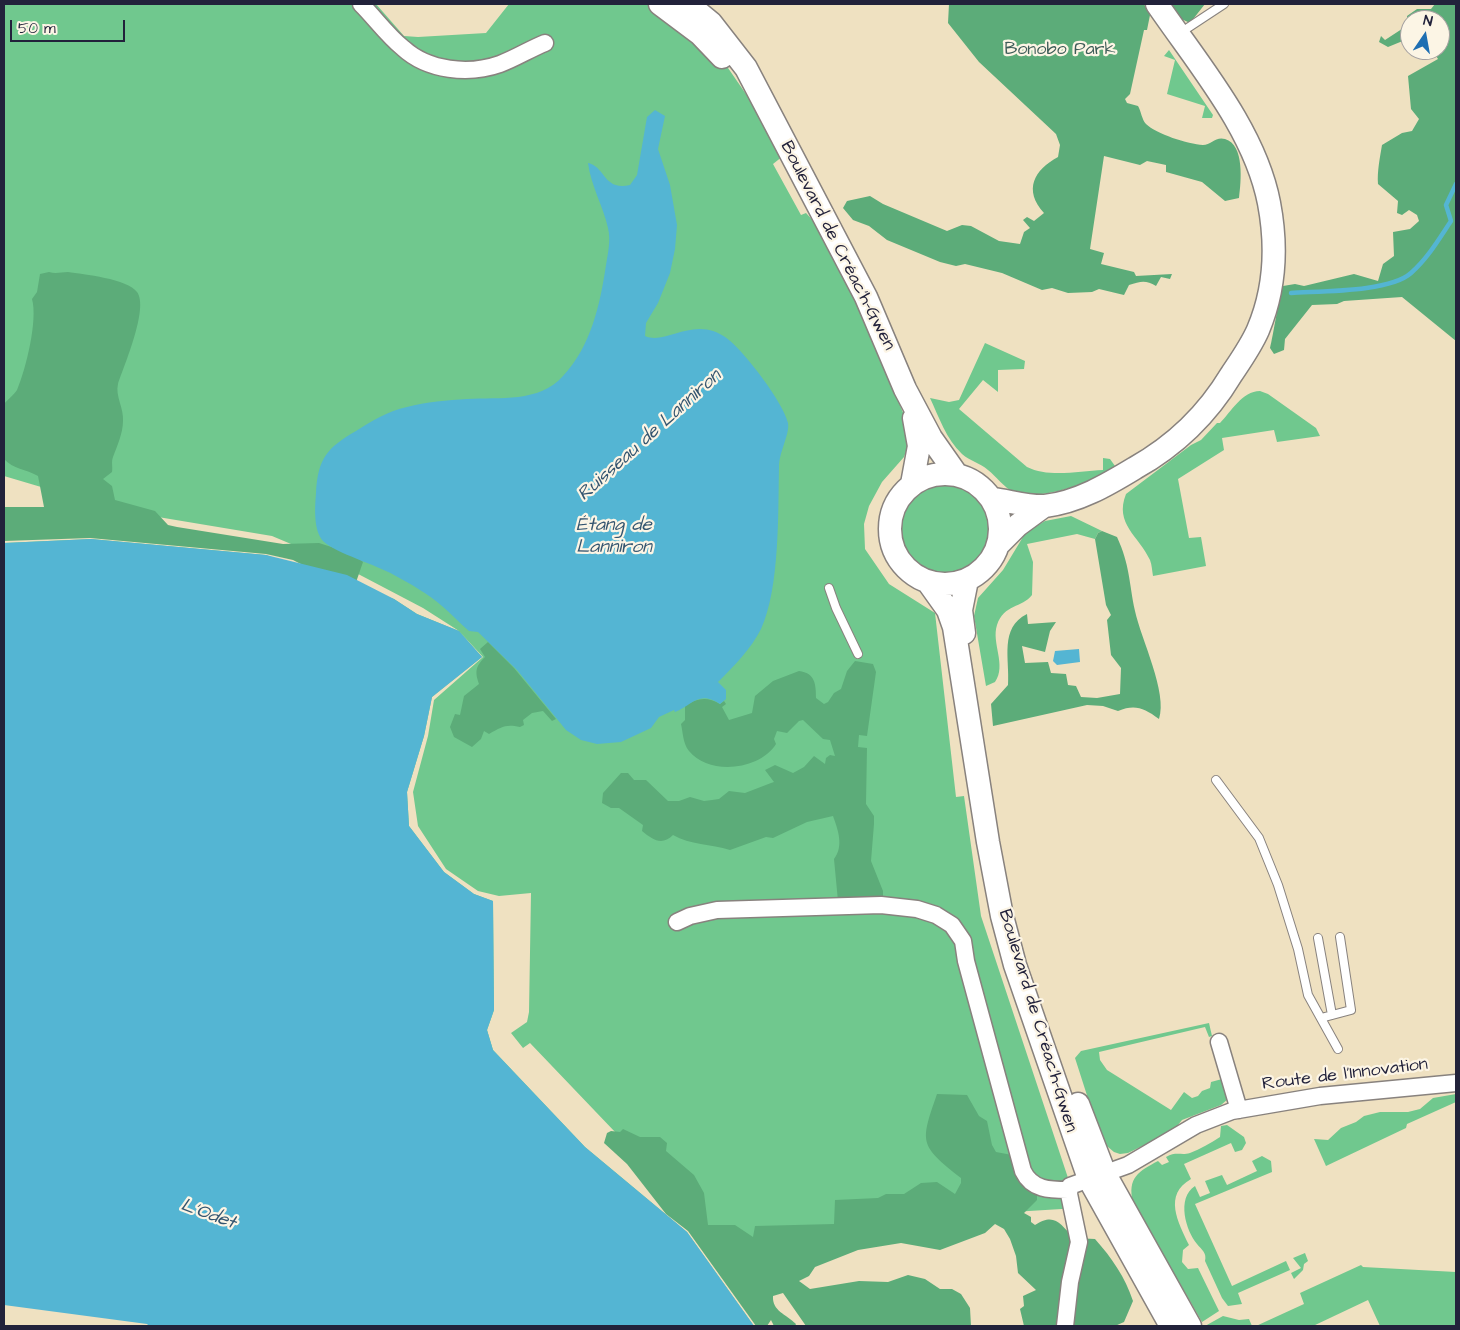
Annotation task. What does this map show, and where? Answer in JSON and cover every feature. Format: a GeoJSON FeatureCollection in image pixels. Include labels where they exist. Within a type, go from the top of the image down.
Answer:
{"type":"FeatureCollection","features":[{"type":"Feature","properties":{"kind":"street"},"geometry":{"type":"LineString","coordinates":[[361,4],[404,50],[423,61],[443,68],[465,70],[491,67],[545,43]]}},
{"type":"Feature","properties":{"kind":"street","name":"Boulevard de Créac'h-Gwen"},"geometry":{"type":"LineString","coordinates":[[660,4],[700,34],[764,105]]}},
{"type":"Feature","properties":{"kind":"street"},"geometry":{"type":"LineString","coordinates":[[688,4],[700,34]]}},
{"type":"Feature","properties":{"kind":"street"},"geometry":{"type":"LineString","coordinates":[[688,4],[716,11]]}},
{"type":"Feature","properties":{"kind":"street","name":"Boulevard de Créac'h-Gwen"},"geometry":{"type":"LineString","coordinates":[[688,4],[711,23],[735,51],[755,83],[764,105],[813,194],[866,297],[905,389],[931,438],[957,475]]}},
{"type":"Feature","properties":{"kind":"street"},"geometry":{"type":"LineString","coordinates":[[998,545],[1000,521],[993,499],[976,484],[957,475],[939,474],[925,477],[912,484],[896,502],[892,512],[889,536],[893,550],[902,564],[912,574],[928,582],[948,585],[967,580],[985,568],[998,545],[1018,525],[1044,506],[1095,491],[1120,479],[1164,452],[1194,424],[1215,400],[1258,331],[1268,299],[1274,251],[1269,202],[1262,176],[1246,140],[1157,4]]}},
{"type":"Feature","properties":{"kind":"street","name":"Boulevard de Créac'h-Gwen"},"geometry":{"type":"LineString","coordinates":[[905,389],[919,439],[919,456],[912,484]]}},
{"type":"Feature","properties":{"kind":"street"},"geometry":{"type":"LineString","coordinates":[[993,499],[1044,506]]}},
{"type":"Feature","properties":{"kind":"street","name":"Boulevard de Créac'h-Gwen"},"geometry":{"type":"LineString","coordinates":[[967,580],[962,605],[963,628],[1010,906],[1021,952],[1097,1176],[1190,1326]]}},
{"type":"Feature","properties":{"kind":"street","name":"Boulevard de Créac'h-Gwen"},"geometry":{"type":"LineString","coordinates":[[928,582],[948,610],[954,627],[988,842],[1002,916],[1015,965],[1097,1176],[1151,1290],[1172,1326]]}},
{"type":"Feature","properties":{"kind":"street"},"geometry":{"type":"LineString","coordinates":[[677,922],[690,916],[717,910],[881,905],[926,911],[952,925],[961,936],[1017,1150],[1026,1176],[1033,1184],[1050,1190],[1068,1190],[1079,1242],[1070,1282],[1065,1326]]}},
{"type":"Feature","properties":{"kind":"street"},"geometry":{"type":"LineString","coordinates":[[1219,1042],[1239,1110]]}},
{"type":"Feature","properties":{"kind":"street","name":"Route de l'Innovation"},"geometry":{"type":"LineString","coordinates":[[1068,1190],[1073,1184],[1128,1165],[1176,1135],[1206,1120],[1239,1110],[1320,1096],[1456,1083]]}},
{"type":"Feature","properties":{"kind":"street"},"geometry":{"type":"LineString","coordinates":[[1151,1290],[1163,1296],[1180,1326]]}},
{"type":"Feature","properties":{"kind":"lane"},"geometry":{"type":"LineString","coordinates":[[1178,34],[1224,4]]}},
{"type":"Feature","properties":{"kind":"lane"},"geometry":{"type":"LineString","coordinates":[[829,588],[836,608],[858,654]]}},
{"type":"Feature","properties":{"kind":"lane"},"geometry":{"type":"LineString","coordinates":[[1216,780],[1259,838],[1278,885],[1298,949],[1308,995],[1338,1049]]}},
{"type":"Feature","properties":{"kind":"lane"},"geometry":{"type":"LineString","coordinates":[[1321,1018],[1351,1010],[1340,936]]}},
{"type":"Feature","properties":{"kind":"lane"},"geometry":{"type":"LineString","coordinates":[[1318,938],[1332,1015]]}},
{"type":"Feature","properties":{"kind":"green space"},"geometry":{"type":"Polygon","coordinates":[[[4,4],[376,4],[404,36],[418,37],[486,33],[509,4],[651,4],[713,53],[728,68],[748,97],[783,156],[773,164],[801,215],[806,213],[818,226],[855,298],[912,434],[904,457],[882,482],[869,506],[864,524],[865,549],[889,584],[935,613],[956,797],[964,796],[981,916],[1078,1208],[996,1213],[714,1264],[616,1133],[530,1043],[523,1048],[511,1033],[527,1022],[529,1012],[531,893],[499,896],[478,891],[446,869],[418,826],[413,792],[428,736],[434,700],[483,657],[459,631],[423,608],[341,565],[272,536],[122,511],[4,476],[4,4]]]}},
{"type":"Feature","properties":{"kind":"green space","name":"Bonobo Park"},"geometry":{"type":"Polygon","coordinates":[[[949,4],[1144,4],[1150,15],[1147,30],[1144,30],[1130,94],[1125,99],[1127,103],[1138,106],[1145,122],[1151,128],[1173,138],[1203,145],[1222,138],[1225,139],[1236,148],[1240,165],[1239,198],[1225,201],[1202,182],[1166,172],[1166,165],[1147,161],[1140,165],[1104,156],[1090,249],[1104,253],[1101,264],[1134,272],[1136,276],[1172,274],[1170,279],[1161,277],[1156,286],[1143,282],[1129,285],[1124,295],[1099,289],[1092,292],[1068,293],[1052,288],[1042,290],[1002,273],[965,264],[956,266],[940,262],[887,240],[869,226],[853,220],[843,208],[847,201],[870,196],[883,204],[947,231],[962,225],[971,226],[999,241],[1020,244],[1024,232],[1030,228],[1023,220],[1027,217],[1034,221],[1044,213],[1034,196],[1034,181],[1037,174],[1043,168],[1058,157],[1060,145],[1056,134],[979,62],[948,23],[949,4]]]}},
{"type":"Feature","properties":{"kind":"green space"},"geometry":{"type":"Polygon","coordinates":[[[1167,4],[1205,4],[1190,23],[1177,17],[1167,4]]]}},
{"type":"Feature","properties":{"kind":"green space"},"geometry":{"type":"Polygon","coordinates":[[[1435,4],[1456,4],[1456,341],[1402,297],[1344,301],[1337,304],[1312,305],[1285,339],[1284,350],[1274,354],[1270,348],[1283,286],[1295,284],[1304,286],[1354,274],[1378,281],[1383,264],[1394,256],[1393,232],[1410,229],[1419,221],[1417,215],[1409,210],[1402,215],[1397,213],[1398,201],[1378,184],[1378,170],[1382,145],[1402,133],[1412,131],[1419,119],[1411,109],[1408,76],[1436,60],[1450,60],[1450,10],[1416,10],[1431,9],[1435,4]]]}},
{"type":"Feature","properties":{"kind":"green space"},"geometry":{"type":"Polygon","coordinates":[[[1400,30],[1400,42],[1388,47],[1379,42],[1381,36],[1385,40],[1400,30]]]}},
{"type":"Feature","properties":{"kind":"green space"},"geometry":{"type":"Polygon","coordinates":[[[1169,50],[1213,115],[1212,118],[1202,118],[1205,106],[1167,94],[1175,60],[1164,56],[1169,50]]]}},
{"type":"Feature","properties":{"kind":"green space"},"geometry":{"type":"Polygon","coordinates":[[[68,272],[115,280],[132,287],[137,292],[140,300],[138,323],[117,389],[123,416],[123,426],[112,459],[112,472],[103,479],[112,486],[115,500],[155,511],[168,525],[283,544],[319,543],[356,555],[363,562],[353,591],[293,560],[266,554],[90,538],[4,541],[4,507],[44,507],[38,476],[11,465],[4,459],[4,404],[17,390],[27,358],[32,331],[32,299],[37,292],[40,274],[68,272]]]}},
{"type":"Feature","properties":{"kind":"green space"},"geometry":{"type":"Polygon","coordinates":[[[985,343],[1025,361],[1024,369],[998,370],[998,392],[983,380],[959,409],[1027,467],[1054,473],[1103,470],[1103,458],[1110,459],[1115,466],[1094,478],[1066,489],[1038,494],[1025,494],[1010,490],[985,468],[962,454],[947,435],[930,398],[949,402],[959,400],[985,343]]]}},
{"type":"Feature","properties":{"kind":"green space"},"geometry":{"type":"Polygon","coordinates":[[[1260,391],[1268,394],[1316,428],[1320,436],[1277,442],[1274,430],[1222,438],[1224,450],[1178,479],[1189,538],[1201,537],[1206,566],[1153,576],[1150,560],[1125,522],[1123,504],[1126,494],[1191,445],[1201,440],[1217,423],[1220,423],[1242,398],[1248,394],[1260,391]]]}},
{"type":"Feature","properties":{"kind":"green space"},"geometry":{"type":"Polygon","coordinates":[[[944,483],[962,486],[977,496],[987,511],[990,529],[987,547],[977,562],[962,572],[944,575],[926,572],[911,562],[901,547],[898,529],[901,511],[911,496],[926,486],[944,483]]]}},
{"type":"Feature","properties":{"kind":"green space"},"geometry":{"type":"Polygon","coordinates":[[[1071,516],[1102,531],[1098,533],[1095,539],[1077,534],[1027,544],[1033,562],[1032,595],[1004,613],[1000,618],[997,625],[996,639],[1000,668],[995,682],[986,686],[974,616],[978,598],[1003,570],[1026,532],[1045,521],[1071,516]]]}},
{"type":"Feature","properties":{"kind":"green space"},"geometry":{"type":"Polygon","coordinates":[[[1102,531],[1117,537],[1124,556],[1138,623],[1157,681],[1161,708],[1159,719],[1139,708],[1118,711],[1103,706],[1087,705],[993,726],[991,704],[1008,685],[1009,636],[1012,627],[1027,614],[1028,624],[1056,622],[1050,631],[1045,652],[1022,646],[1025,663],[1048,662],[1051,673],[1066,674],[1068,685],[1076,686],[1081,697],[1097,698],[1120,694],[1121,668],[1111,655],[1107,620],[1111,615],[1106,605],[1095,539],[1098,533],[1102,531]]]}},
{"type":"Feature","properties":{"kind":"green space"},"geometry":{"type":"Polygon","coordinates":[[[91,539],[266,555],[394,599],[417,614],[459,631],[482,657],[432,697],[424,736],[407,792],[409,826],[444,872],[474,894],[493,901],[494,1010],[487,1030],[493,1050],[585,1147],[687,1232],[754,1326],[4,543],[91,539]]]}},
{"type":"Feature","properties":{"kind":"green space"},"geometry":{"type":"Polygon","coordinates":[[[488,642],[514,668],[556,719],[552,721],[543,711],[532,713],[523,720],[524,725],[520,727],[504,727],[489,734],[484,731],[481,739],[472,747],[454,737],[450,727],[455,714],[460,715],[464,696],[479,684],[477,670],[485,657],[480,649],[488,642]]]}},
{"type":"Feature","properties":{"kind":"green space"},"geometry":{"type":"Polygon","coordinates":[[[855,661],[873,664],[876,672],[867,736],[859,735],[858,747],[867,748],[866,804],[874,816],[871,861],[883,891],[883,899],[838,901],[834,859],[839,849],[839,838],[833,816],[807,822],[773,838],[766,837],[730,850],[693,843],[673,835],[661,841],[654,839],[642,831],[643,825],[619,808],[611,808],[602,803],[603,793],[621,773],[628,773],[634,780],[646,780],[668,801],[679,801],[690,797],[704,801],[719,799],[729,791],[745,793],[774,782],[765,770],[775,765],[793,773],[804,767],[814,756],[825,764],[826,758],[830,755],[835,756],[830,740],[823,739],[803,720],[799,721],[787,733],[777,731],[774,739],[776,744],[758,760],[734,767],[721,767],[709,764],[698,759],[689,751],[686,745],[681,724],[685,720],[685,706],[702,699],[720,704],[724,701],[726,704],[722,707],[729,720],[752,713],[755,696],[773,681],[799,671],[808,674],[814,680],[816,698],[824,704],[828,702],[834,693],[841,689],[847,671],[855,661]]]}},
{"type":"Feature","properties":{"kind":"green space"},"geometry":{"type":"Polygon","coordinates":[[[1209,1023],[1212,1036],[1209,1037],[1205,1027],[1099,1052],[1100,1060],[1107,1070],[1171,1110],[1184,1092],[1192,1098],[1198,1096],[1202,1091],[1210,1088],[1211,1082],[1222,1079],[1228,1099],[1221,1105],[1182,1120],[1173,1131],[1128,1153],[1120,1154],[1114,1152],[1102,1142],[1075,1058],[1081,1051],[1209,1023]]]}},
{"type":"Feature","properties":{"kind":"green space"},"geometry":{"type":"Polygon","coordinates":[[[937,1094],[967,1095],[979,1116],[987,1121],[992,1145],[996,1152],[1012,1155],[1037,1192],[1037,1200],[1024,1213],[1031,1217],[1031,1222],[1035,1225],[1042,1221],[1057,1221],[1074,1238],[1095,1239],[1101,1246],[1122,1276],[1133,1301],[1124,1322],[1115,1326],[1024,1326],[1020,1309],[1024,1306],[1023,1296],[1036,1290],[1018,1273],[1016,1256],[1010,1239],[1004,1229],[995,1224],[985,1233],[940,1250],[901,1243],[858,1250],[815,1267],[809,1276],[799,1281],[810,1289],[859,1281],[888,1282],[908,1275],[925,1279],[940,1289],[952,1289],[961,1294],[970,1308],[971,1326],[806,1326],[783,1293],[773,1296],[773,1301],[777,1309],[796,1324],[795,1326],[774,1326],[771,1320],[767,1326],[756,1326],[688,1231],[666,1214],[627,1164],[604,1143],[607,1133],[611,1131],[620,1132],[623,1129],[640,1137],[660,1137],[667,1143],[666,1151],[694,1175],[704,1193],[708,1225],[735,1225],[753,1237],[755,1226],[834,1224],[835,1200],[878,1198],[886,1194],[904,1194],[921,1183],[937,1182],[955,1194],[961,1183],[961,1178],[937,1158],[930,1150],[927,1142],[928,1123],[937,1094]]]}},
{"type":"Feature","properties":{"kind":"green space"},"geometry":{"type":"Polygon","coordinates":[[[1456,1094],[1456,1102],[1407,1124],[1406,1128],[1326,1166],[1314,1139],[1328,1140],[1341,1128],[1356,1122],[1364,1116],[1380,1112],[1408,1112],[1420,1109],[1433,1098],[1456,1094]]]}},
{"type":"Feature","properties":{"kind":"green space"},"geometry":{"type":"Polygon","coordinates":[[[1227,1125],[1244,1137],[1246,1143],[1242,1150],[1235,1152],[1231,1143],[1184,1164],[1191,1179],[1182,1185],[1175,1201],[1177,1218],[1189,1245],[1183,1250],[1182,1262],[1188,1269],[1198,1268],[1219,1311],[1202,1322],[1133,1202],[1132,1187],[1136,1176],[1145,1168],[1158,1161],[1162,1165],[1169,1162],[1166,1157],[1170,1155],[1190,1153],[1205,1146],[1220,1137],[1221,1126],[1227,1125]]]}},
{"type":"Feature","properties":{"kind":"green space"},"geometry":{"type":"Polygon","coordinates":[[[1262,1156],[1271,1161],[1272,1172],[1195,1204],[1232,1286],[1286,1261],[1290,1270],[1238,1293],[1242,1304],[1228,1306],[1222,1298],[1205,1261],[1205,1254],[1189,1231],[1184,1206],[1189,1191],[1195,1186],[1200,1197],[1210,1193],[1205,1181],[1222,1175],[1227,1185],[1257,1171],[1252,1161],[1262,1156]]]}},
{"type":"Feature","properties":{"kind":"green space"},"geometry":{"type":"Polygon","coordinates":[[[1305,1253],[1308,1261],[1304,1264],[1303,1270],[1294,1279],[1291,1273],[1301,1268],[1293,1258],[1305,1253]]]}},
{"type":"Feature","properties":{"kind":"green space"},"geometry":{"type":"Polygon","coordinates":[[[1361,1265],[1363,1267],[1456,1272],[1456,1326],[1380,1326],[1368,1300],[1313,1326],[1256,1326],[1304,1304],[1300,1293],[1361,1265]]]}},
{"type":"Feature","properties":{"kind":"green space"},"geometry":{"type":"Polygon","coordinates":[[[1223,1316],[1239,1320],[1249,1319],[1252,1326],[1205,1326],[1223,1316]]]}},
{"type":"Feature","properties":{"kind":"water","name":"Étang de Lanniron"},"geometry":{"type":"Polygon","coordinates":[[[655,110],[665,116],[658,149],[670,185],[677,225],[670,273],[658,303],[646,323],[645,336],[663,337],[705,329],[717,332],[729,340],[754,367],[779,403],[785,414],[788,427],[779,461],[775,572],[772,593],[761,629],[742,657],[718,682],[726,690],[726,699],[720,704],[706,698],[696,700],[675,712],[674,710],[659,717],[651,728],[621,742],[597,744],[581,740],[566,730],[517,670],[478,632],[469,631],[446,609],[425,593],[387,571],[337,550],[323,541],[316,524],[317,481],[322,462],[331,449],[346,437],[387,414],[407,407],[437,402],[531,395],[543,391],[563,376],[581,352],[593,324],[601,295],[609,247],[608,228],[588,163],[594,165],[615,185],[630,185],[637,175],[647,117],[655,110]]]}},
{"type":"Feature","properties":{"kind":"water","name":"L'Odet"},"geometry":{"type":"Polygon","coordinates":[[[91,539],[266,555],[347,575],[394,599],[417,614],[459,631],[482,657],[432,697],[424,736],[407,792],[409,826],[444,872],[474,894],[493,901],[494,1010],[487,1030],[493,1050],[585,1147],[687,1232],[754,1326],[149,1326],[147,1324],[4,1305],[4,543],[91,539]]]}},
{"type":"Feature","properties":{"kind":"water"},"geometry":{"type":"Polygon","coordinates":[[[1079,649],[1080,662],[1057,665],[1053,661],[1055,651],[1079,649]]]}},
{"type":"Feature","properties":{"kind":"waterway","name":"Ruisseau de Lanniron"},"geometry":{"type":"LineString","coordinates":[[1291,293],[1372,287],[1388,284],[1411,273],[1428,255],[1451,221],[1446,205],[1456,184]]}}]}
